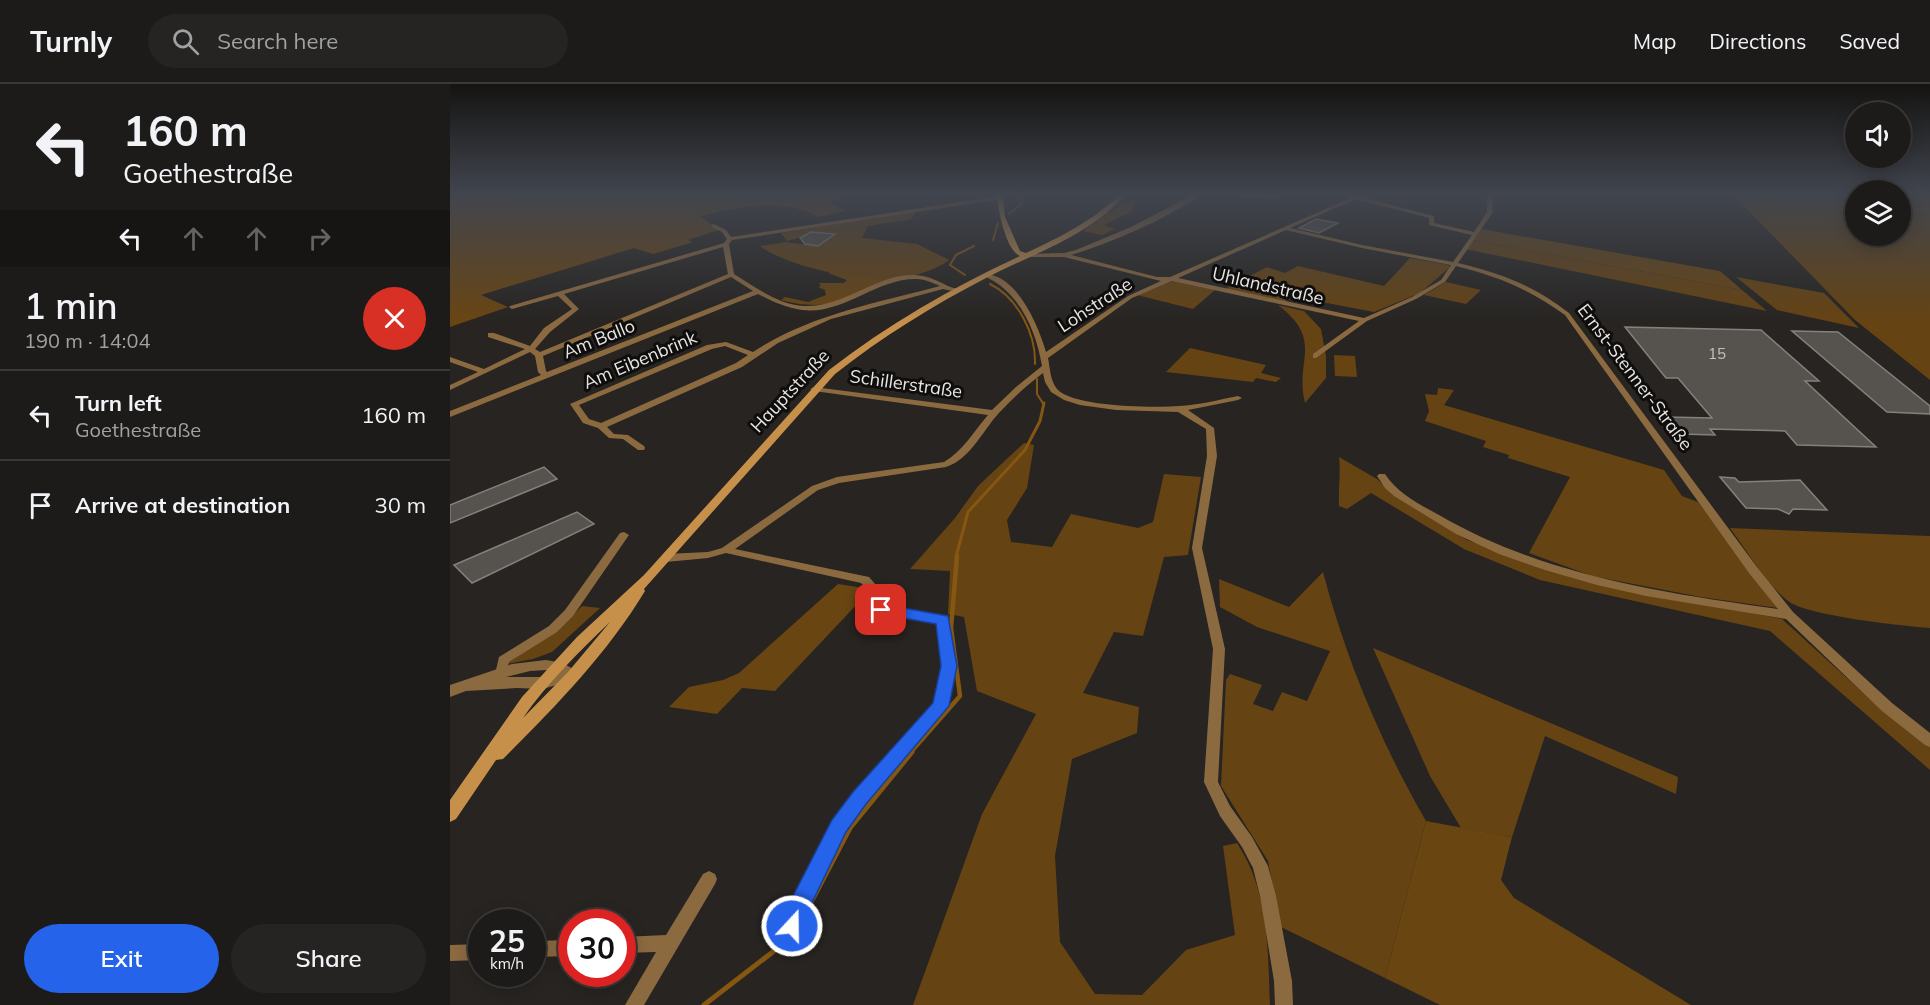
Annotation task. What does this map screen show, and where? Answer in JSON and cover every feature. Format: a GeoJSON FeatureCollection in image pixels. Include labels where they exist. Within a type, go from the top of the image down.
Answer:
{"type":"FeatureCollection","features":[{"type":"Feature","properties":{"kind":"main road"},"geometry":{"type":"LineString","coordinates":[[1009,237],[1017,252],[1024,255]]}},
{"type":"Feature","properties":{"kind":"main road","name":"Hauptstraße"},"geometry":{"type":"LineString","coordinates":[[484,766],[565,671],[627,610],[648,578],[814,389],[849,357],[957,290],[1060,237]]}},
{"type":"Feature","properties":{"kind":"main road","name":"Hauptstraße"},"geometry":{"type":"LineString","coordinates":[[450,814],[516,717],[543,684]]}},
{"type":"Feature","properties":{"kind":"street"},"geometry":{"type":"LineString","coordinates":[[726,237],[731,275]]}},
{"type":"Feature","properties":{"kind":"street"},"geometry":{"type":"LineString","coordinates":[[512,307],[728,242],[758,237]]}},
{"type":"Feature","properties":{"kind":"street"},"geometry":{"type":"LineString","coordinates":[[1064,255],[1110,237]]}},
{"type":"Feature","properties":{"kind":"street","name":"Lohstraße"},"geometry":{"type":"LineString","coordinates":[[1044,357],[1130,297],[1264,237]]}},
{"type":"Feature","properties":{"kind":"street","name":"Ernst-Stenner-Straße"},"geometry":{"type":"LineString","coordinates":[[1318,237],[1455,264],[1513,281],[1550,299],[1567,314],[1753,570],[1789,615],[1887,707],[1930,741]]}},
{"type":"Feature","properties":{"kind":"street"},"geometry":{"type":"LineString","coordinates":[[1316,356],[1365,320],[1414,298],[1443,281],[1473,237]]}},
{"type":"Feature","properties":{"kind":"street","name":"Uhlandstraße"},"geometry":{"type":"LineString","coordinates":[[1024,255],[1064,255],[1157,279],[1173,279],[1336,316],[1365,320]]}},
{"type":"Feature","properties":{"kind":"street"},"geometry":{"type":"LineString","coordinates":[[731,275],[780,302],[803,308],[839,302],[900,279],[919,277],[943,285],[943,287]]}},
{"type":"Feature","properties":{"kind":"street"},"geometry":{"type":"LineString","coordinates":[[539,355],[731,275]]}},
{"type":"Feature","properties":{"kind":"street"},"geometry":{"type":"LineString","coordinates":[[986,275],[1006,284],[1027,313],[1055,391],[1071,401],[1125,408],[1180,409],[1238,398]]}},
{"type":"Feature","properties":{"kind":"street"},"geometry":{"type":"LineString","coordinates":[[601,426],[739,365],[775,340],[829,318],[943,287],[957,290]]}},
{"type":"Feature","properties":{"kind":"street"},"geometry":{"type":"LineString","coordinates":[[872,290],[897,299]]}},
{"type":"Feature","properties":{"kind":"street","name":"Am Ballo"},"geometry":{"type":"LineString","coordinates":[[450,414],[759,291]]}},
{"type":"Feature","properties":{"kind":"street"},"geometry":{"type":"LineString","coordinates":[[450,388],[531,349],[547,330],[576,309],[559,293]]}},
{"type":"Feature","properties":{"kind":"street"},"geometry":{"type":"LineString","coordinates":[[491,335],[531,349],[539,355],[542,372],[547,376]]}},
{"type":"Feature","properties":{"kind":"street","name":"Am Eibenbrink"},"geometry":{"type":"LineString","coordinates":[[641,448],[625,437],[612,436],[601,426],[586,421],[574,404],[710,347],[726,344],[754,355]]}},
{"type":"Feature","properties":{"kind":"street"},"geometry":{"type":"LineString","coordinates":[[450,359],[483,371]]}},
{"type":"Feature","properties":{"kind":"street"},"geometry":{"type":"LineString","coordinates":[[666,558],[708,555],[726,550],[815,488],[837,480],[946,464],[956,460],[993,413],[1024,383],[1045,368]]}},
{"type":"Feature","properties":{"kind":"street","name":"Schillerstraße"},"geometry":{"type":"LineString","coordinates":[[814,389],[993,413]]}},
{"type":"Feature","properties":{"kind":"street"},"geometry":{"type":"LineString","coordinates":[[1180,409],[1209,428],[1212,456],[1197,548],[1219,649],[1211,782],[1225,810],[1260,866],[1268,896],[1283,981],[1284,1005]]}},
{"type":"Feature","properties":{"kind":"street"},"geometry":{"type":"LineString","coordinates":[[1382,476],[1398,494],[1470,539],[1593,580],[1699,602],[1789,615]]}},
{"type":"Feature","properties":{"kind":"street"},"geometry":{"type":"LineString","coordinates":[[501,674],[503,660],[554,629],[569,613],[624,536]]}},
{"type":"Feature","properties":{"kind":"street"},"geometry":{"type":"LineString","coordinates":[[726,550],[865,580],[877,593],[881,610],[943,619],[949,666],[941,706],[859,798],[839,826],[799,906],[792,926]]}},
{"type":"Feature","properties":{"kind":"street"},"geometry":{"type":"LineString","coordinates":[[450,691],[501,674],[539,665],[565,671]]}},
{"type":"Feature","properties":{"kind":"street"},"geometry":{"type":"LineString","coordinates":[[467,686],[517,682],[543,684],[565,671]]}},
{"type":"Feature","properties":{"kind":"street"},"geometry":{"type":"LineString","coordinates":[[634,1005],[709,879]]}},
{"type":"Feature","properties":{"kind":"street"},"geometry":{"type":"LineString","coordinates":[[636,944],[671,943]]}},
{"type":"Feature","properties":{"kind":"street"},"geometry":{"type":"LineString","coordinates":[[450,953],[468,952]]}},
{"type":"Feature","properties":{"kind":"shaded area"},"geometry":{"type":"Polygon","coordinates":[[[450,237],[697,237],[688,240],[693,242],[653,254],[634,248],[481,295],[508,307],[450,327],[450,237]]]}},
{"type":"Feature","properties":{"kind":"shaded area"},"geometry":{"type":"Polygon","coordinates":[[[784,237],[801,237],[787,241],[784,237]]]}},
{"type":"Feature","properties":{"kind":"shaded area"},"geometry":{"type":"Polygon","coordinates":[[[863,237],[917,244],[949,260],[929,271],[902,278],[888,280],[858,278],[803,266],[760,246],[785,242],[818,246],[829,238],[863,237]]]}},
{"type":"Feature","properties":{"kind":"shaded area"},"geometry":{"type":"Polygon","coordinates":[[[1475,237],[1526,237],[1720,271],[1742,290],[1473,240],[1475,237]]]}},
{"type":"Feature","properties":{"kind":"shaded area"},"geometry":{"type":"Polygon","coordinates":[[[1774,237],[1845,237],[1845,246],[1911,246],[1911,237],[1930,237],[1930,380],[1855,320],[1774,237]]]}},
{"type":"Feature","properties":{"kind":"shaded area"},"geometry":{"type":"Polygon","coordinates":[[[1473,240],[1742,290],[1767,311],[1465,249],[1473,240]]]}},
{"type":"Feature","properties":{"kind":"shaded area"},"geometry":{"type":"Polygon","coordinates":[[[1410,258],[1449,265],[1449,268],[1420,293],[1374,312],[1275,293],[1291,304],[1225,289],[1267,267],[1285,273],[1298,266],[1384,286],[1410,258]]]}},
{"type":"Feature","properties":{"kind":"shaded area"},"geometry":{"type":"Polygon","coordinates":[[[828,273],[889,280],[836,302],[812,305],[781,300],[785,297],[808,302],[826,295],[825,290],[818,287],[821,286],[819,283],[844,283],[847,280],[828,273]]]}},
{"type":"Feature","properties":{"kind":"shaded area"},"geometry":{"type":"Polygon","coordinates":[[[1736,277],[1824,293],[1859,328],[1777,310],[1736,277]]]}},
{"type":"Feature","properties":{"kind":"shaded area"},"geometry":{"type":"Polygon","coordinates":[[[1173,281],[1215,290],[1193,309],[1137,295],[1173,281]]]}},
{"type":"Feature","properties":{"kind":"shaded area"},"geometry":{"type":"Polygon","coordinates":[[[1446,282],[1481,290],[1466,304],[1424,295],[1446,282]]]}},
{"type":"Feature","properties":{"kind":"shaded area"},"geometry":{"type":"Polygon","coordinates":[[[1278,305],[1304,311],[1321,329],[1326,356],[1326,378],[1305,403],[1304,340],[1292,318],[1278,305]]]}},
{"type":"Feature","properties":{"kind":"shaded area"},"geometry":{"type":"Polygon","coordinates":[[[1190,348],[1266,365],[1261,373],[1281,378],[1276,382],[1256,378],[1253,382],[1166,372],[1190,348]]]}},
{"type":"Feature","properties":{"kind":"shaded area"},"geometry":{"type":"Polygon","coordinates":[[[1334,355],[1355,356],[1357,377],[1335,376],[1334,355]]]}},
{"type":"Feature","properties":{"kind":"shaded area"},"geometry":{"type":"Polygon","coordinates":[[[1438,388],[1454,390],[1444,405],[1664,470],[1682,496],[1698,502],[1778,608],[1701,597],[1592,576],[1529,553],[1570,477],[1508,458],[1509,455],[1483,447],[1486,441],[1425,421],[1429,411],[1425,394],[1437,395],[1438,388]]]}},
{"type":"Feature","properties":{"kind":"shaded area"},"geometry":{"type":"Polygon","coordinates":[[[1024,443],[1034,445],[1027,488],[1007,520],[1011,542],[1052,547],[1071,514],[1138,528],[1153,522],[1164,474],[1201,477],[1188,555],[1164,557],[1143,636],[1114,632],[1083,693],[1139,707],[1137,733],[1072,759],[1055,856],[1060,942],[1095,994],[1142,995],[1186,950],[1235,935],[1223,846],[1237,843],[1248,861],[1261,901],[1267,942],[1270,1005],[913,1005],[982,814],[1036,714],[977,691],[964,617],[948,614],[950,571],[910,569],[955,518],[978,486],[1024,443]]]}},
{"type":"Feature","properties":{"kind":"shaded area"},"geometry":{"type":"Polygon","coordinates":[[[1339,457],[1377,479],[1395,496],[1467,540],[1591,582],[1782,619],[1871,700],[1930,745],[1930,770],[1770,631],[1540,580],[1464,549],[1371,493],[1347,509],[1339,506],[1339,457]]]}},
{"type":"Feature","properties":{"kind":"shaded area"},"geometry":{"type":"Polygon","coordinates":[[[1730,528],[1930,536],[1930,628],[1835,616],[1788,601],[1757,567],[1730,528]]]}},
{"type":"Feature","properties":{"kind":"shaded area"},"geometry":{"type":"Polygon","coordinates":[[[1323,572],[1342,637],[1366,700],[1394,762],[1426,821],[1385,978],[1281,927],[1268,861],[1221,786],[1226,680],[1230,674],[1262,685],[1253,704],[1273,711],[1282,692],[1307,701],[1330,651],[1257,627],[1220,607],[1219,579],[1289,607],[1323,572]]]}},
{"type":"Feature","properties":{"kind":"shaded area"},"geometry":{"type":"Polygon","coordinates":[[[838,584],[858,587],[862,599],[775,691],[742,688],[717,714],[669,707],[689,687],[723,680],[739,673],[838,584]]]}},
{"type":"Feature","properties":{"kind":"shaded area"},"geometry":{"type":"Polygon","coordinates":[[[582,606],[600,608],[552,652],[533,659],[506,664],[562,626],[582,606]]]}},
{"type":"Feature","properties":{"kind":"shaded area"},"geometry":{"type":"Polygon","coordinates":[[[1373,648],[1678,777],[1676,794],[1545,736],[1512,837],[1461,828],[1430,776],[1373,648]]]}},
{"type":"Feature","properties":{"kind":"shaded area"},"geometry":{"type":"Polygon","coordinates":[[[1426,821],[1512,837],[1501,880],[1514,898],[1691,1005],[1440,1005],[1385,978],[1426,821]]]}},
{"type":"Feature","properties":{"kind":"building"},"geometry":{"type":"Polygon","coordinates":[[[831,237],[818,246],[805,244],[800,238],[831,237]]]}},
{"type":"Feature","properties":{"kind":"building"},"geometry":{"type":"Polygon","coordinates":[[[1625,327],[1761,330],[1819,381],[1805,381],[1876,447],[1797,445],[1785,431],[1710,429],[1715,435],[1680,434],[1667,417],[1712,418],[1678,378],[1666,378],[1625,327]]]}},
{"type":"Feature","properties":{"kind":"building"},"geometry":{"type":"Polygon","coordinates":[[[1792,331],[1838,332],[1930,406],[1930,414],[1887,412],[1792,331]]]}},
{"type":"Feature","properties":{"kind":"building"},"geometry":{"type":"Polygon","coordinates":[[[544,467],[557,479],[450,523],[450,505],[544,467]]]}},
{"type":"Feature","properties":{"kind":"building"},"geometry":{"type":"Polygon","coordinates":[[[1720,477],[1735,478],[1739,482],[1800,480],[1827,510],[1793,509],[1789,514],[1778,509],[1746,508],[1720,477]]]}},
{"type":"Feature","properties":{"kind":"building"},"geometry":{"type":"Polygon","coordinates":[[[577,512],[594,524],[472,583],[454,565],[577,512]]]}},
{"type":"Feature","properties":{"kind":"waterway"},"geometry":{"type":"LineString","coordinates":[[965,275],[950,265],[956,255],[974,246]]}},
{"type":"Feature","properties":{"kind":"waterway"},"geometry":{"type":"LineString","coordinates":[[990,284],[1009,298],[1023,318],[1029,329],[1035,353],[1035,364]]}},
{"type":"Feature","properties":{"kind":"waterway"},"geometry":{"type":"LineString","coordinates":[[1037,379],[1037,394],[1044,404]]}},
{"type":"Feature","properties":{"kind":"waterway"},"geometry":{"type":"LineString","coordinates":[[956,557],[968,512],[1025,450],[1040,421],[1044,404]]}},
{"type":"Feature","properties":{"kind":"waterway"},"geometry":{"type":"LineString","coordinates":[[910,753],[960,696],[951,628],[957,556]]}},
{"type":"Feature","properties":{"kind":"waterway"},"geometry":{"type":"LineString","coordinates":[[799,925],[850,828],[912,752]]}},
{"type":"Feature","properties":{"kind":"waterway"},"geometry":{"type":"LineString","coordinates":[[704,1005],[774,951],[795,931]]}},
{"type":"Feature","properties":{"kind":"route"},"geometry":{"type":"LineString","coordinates":[[792,926],[799,906],[839,826],[859,798],[941,706],[949,666],[943,619],[881,610]]}}]}
